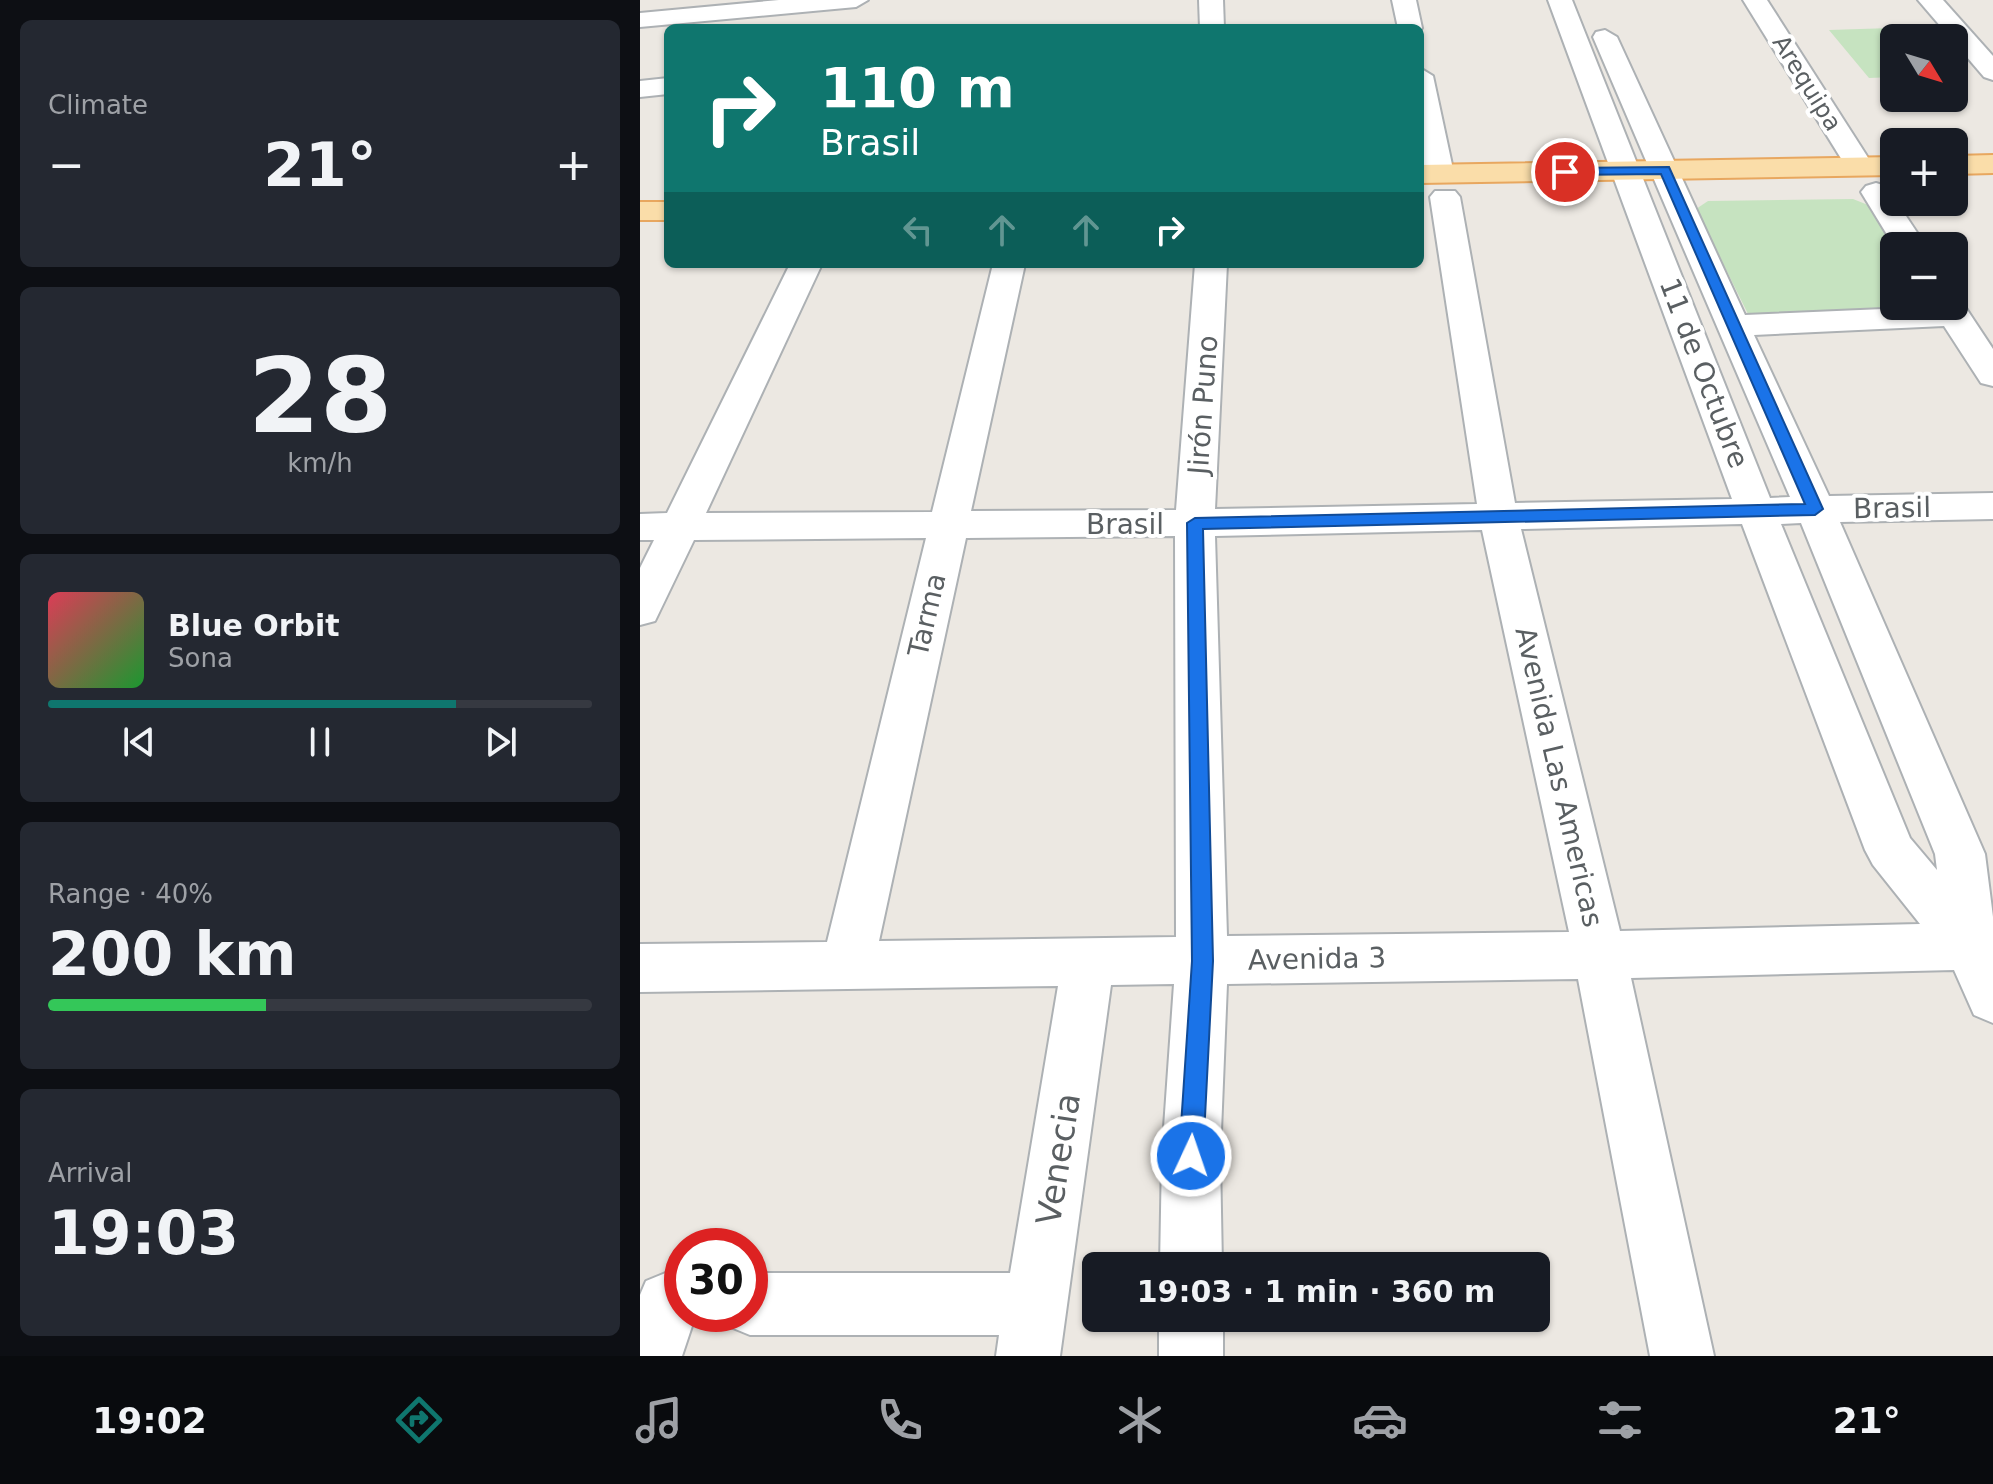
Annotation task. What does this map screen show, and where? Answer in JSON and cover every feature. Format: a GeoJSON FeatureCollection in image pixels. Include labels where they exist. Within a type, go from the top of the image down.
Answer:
{"type":"FeatureCollection","features":[{"type":"Feature","properties":{"kind":"main road"},"geometry":{"type":"LineString","coordinates":[[1968,165],[1993,164]]}},
{"type":"Feature","properties":{"kind":"main road"},"geometry":{"type":"LineString","coordinates":[[1431,186],[1876,183]]}},
{"type":"Feature","properties":{"kind":"main road"},"geometry":{"type":"LineString","coordinates":[[640,187],[664,187]]}},
{"type":"Feature","properties":{"kind":"main road"},"geometry":{"type":"LineString","coordinates":[[1968,191],[1993,190]]}},
{"type":"Feature","properties":{"kind":"main road"},"geometry":{"type":"LineString","coordinates":[[640,211],[664,211]]}},
{"type":"Feature","properties":{"kind":"street"},"geometry":{"type":"LineString","coordinates":[[640,20],[712,7],[856,0]]}},
{"type":"Feature","properties":{"kind":"street"},"geometry":{"type":"LineString","coordinates":[[1211,0],[1212,24]]}},
{"type":"Feature","properties":{"kind":"street"},"geometry":{"type":"LineString","coordinates":[[1404,0],[1409,24]]}},
{"type":"Feature","properties":{"kind":"street","name":"11 de Octubre"},"geometry":{"type":"LineString","coordinates":[[1560,0],[1652,183],[1734,326],[1815,509],[1960,854],[1993,998]]}},
{"type":"Feature","properties":{"kind":"street","name":"Arequipa"},"geometry":{"type":"LineString","coordinates":[[1755,0],[1876,183],[1902,232]]}},
{"type":"Feature","properties":{"kind":"street"},"geometry":{"type":"LineString","coordinates":[[1930,0],[1993,72]]}},
{"type":"Feature","properties":{"kind":"street","name":"11 de Octubre"},"geometry":{"type":"LineString","coordinates":[[1594,14],[1652,183],[1756,511],[1890,850],[1982,947]]}},
{"type":"Feature","properties":{"kind":"street"},"geometry":{"type":"LineString","coordinates":[[640,89],[664,86]]}},
{"type":"Feature","properties":{"kind":"street","name":"Avenida Las Americas"},"geometry":{"type":"LineString","coordinates":[[1424,116],[1431,186],[1498,515],[1600,955],[1682,1356]]}},
{"type":"Feature","properties":{"kind":"street"},"geometry":{"type":"LineString","coordinates":[[640,610],[804,268]]}},
{"type":"Feature","properties":{"kind":"street","name":"Tarma"},"geometry":{"type":"LineString","coordinates":[[847,966],[1008,268]]}},
{"type":"Feature","properties":{"kind":"street","name":"Jirón Puno"},"geometry":{"type":"LineString","coordinates":[[1191,1252],[1191,1156],[1202,961],[1195,523],[1211,268]]}},
{"type":"Feature","properties":{"kind":"street"},"geometry":{"type":"LineString","coordinates":[[1734,326],[1880,316]]}},
{"type":"Feature","properties":{"kind":"street"},"geometry":{"type":"LineString","coordinates":[[1958,320],[1993,376]]}},
{"type":"Feature","properties":{"kind":"street","name":"Brasil"},"geometry":{"type":"LineString","coordinates":[[640,527],[1195,523],[1993,506]]}},
{"type":"Feature","properties":{"kind":"street","name":"Avenida 3"},"geometry":{"type":"LineString","coordinates":[[640,968],[1982,947]]}},
{"type":"Feature","properties":{"kind":"street","name":"Venecia"},"geometry":{"type":"LineString","coordinates":[[1032,1330],[1088,962]]}},
{"type":"Feature","properties":{"kind":"street"},"geometry":{"type":"LineString","coordinates":[[768,1306],[1032,1330]]}},
{"type":"Feature","properties":{"kind":"street"},"geometry":{"type":"LineString","coordinates":[[1191,1332],[1191,1356]]}},
{"type":"Feature","properties":{"kind":"green space"},"geometry":{"type":"Polygon","coordinates":[[[1880,28],[1880,78],[1869,78],[1829,30],[1880,28]]]}},
{"type":"Feature","properties":{"kind":"green space"},"geometry":{"type":"Polygon","coordinates":[[[1853,199],[1873,207],[1886,232],[1880,232],[1880,315],[1750,318],[1696,209],[1708,201],[1853,199]]]}},
{"type":"Feature","properties":{"kind":"route"},"geometry":{"type":"LineString","coordinates":[[1191,1156],[1202,961],[1195,523],[1815,509],[1665,170],[1565,172]]}}]}
